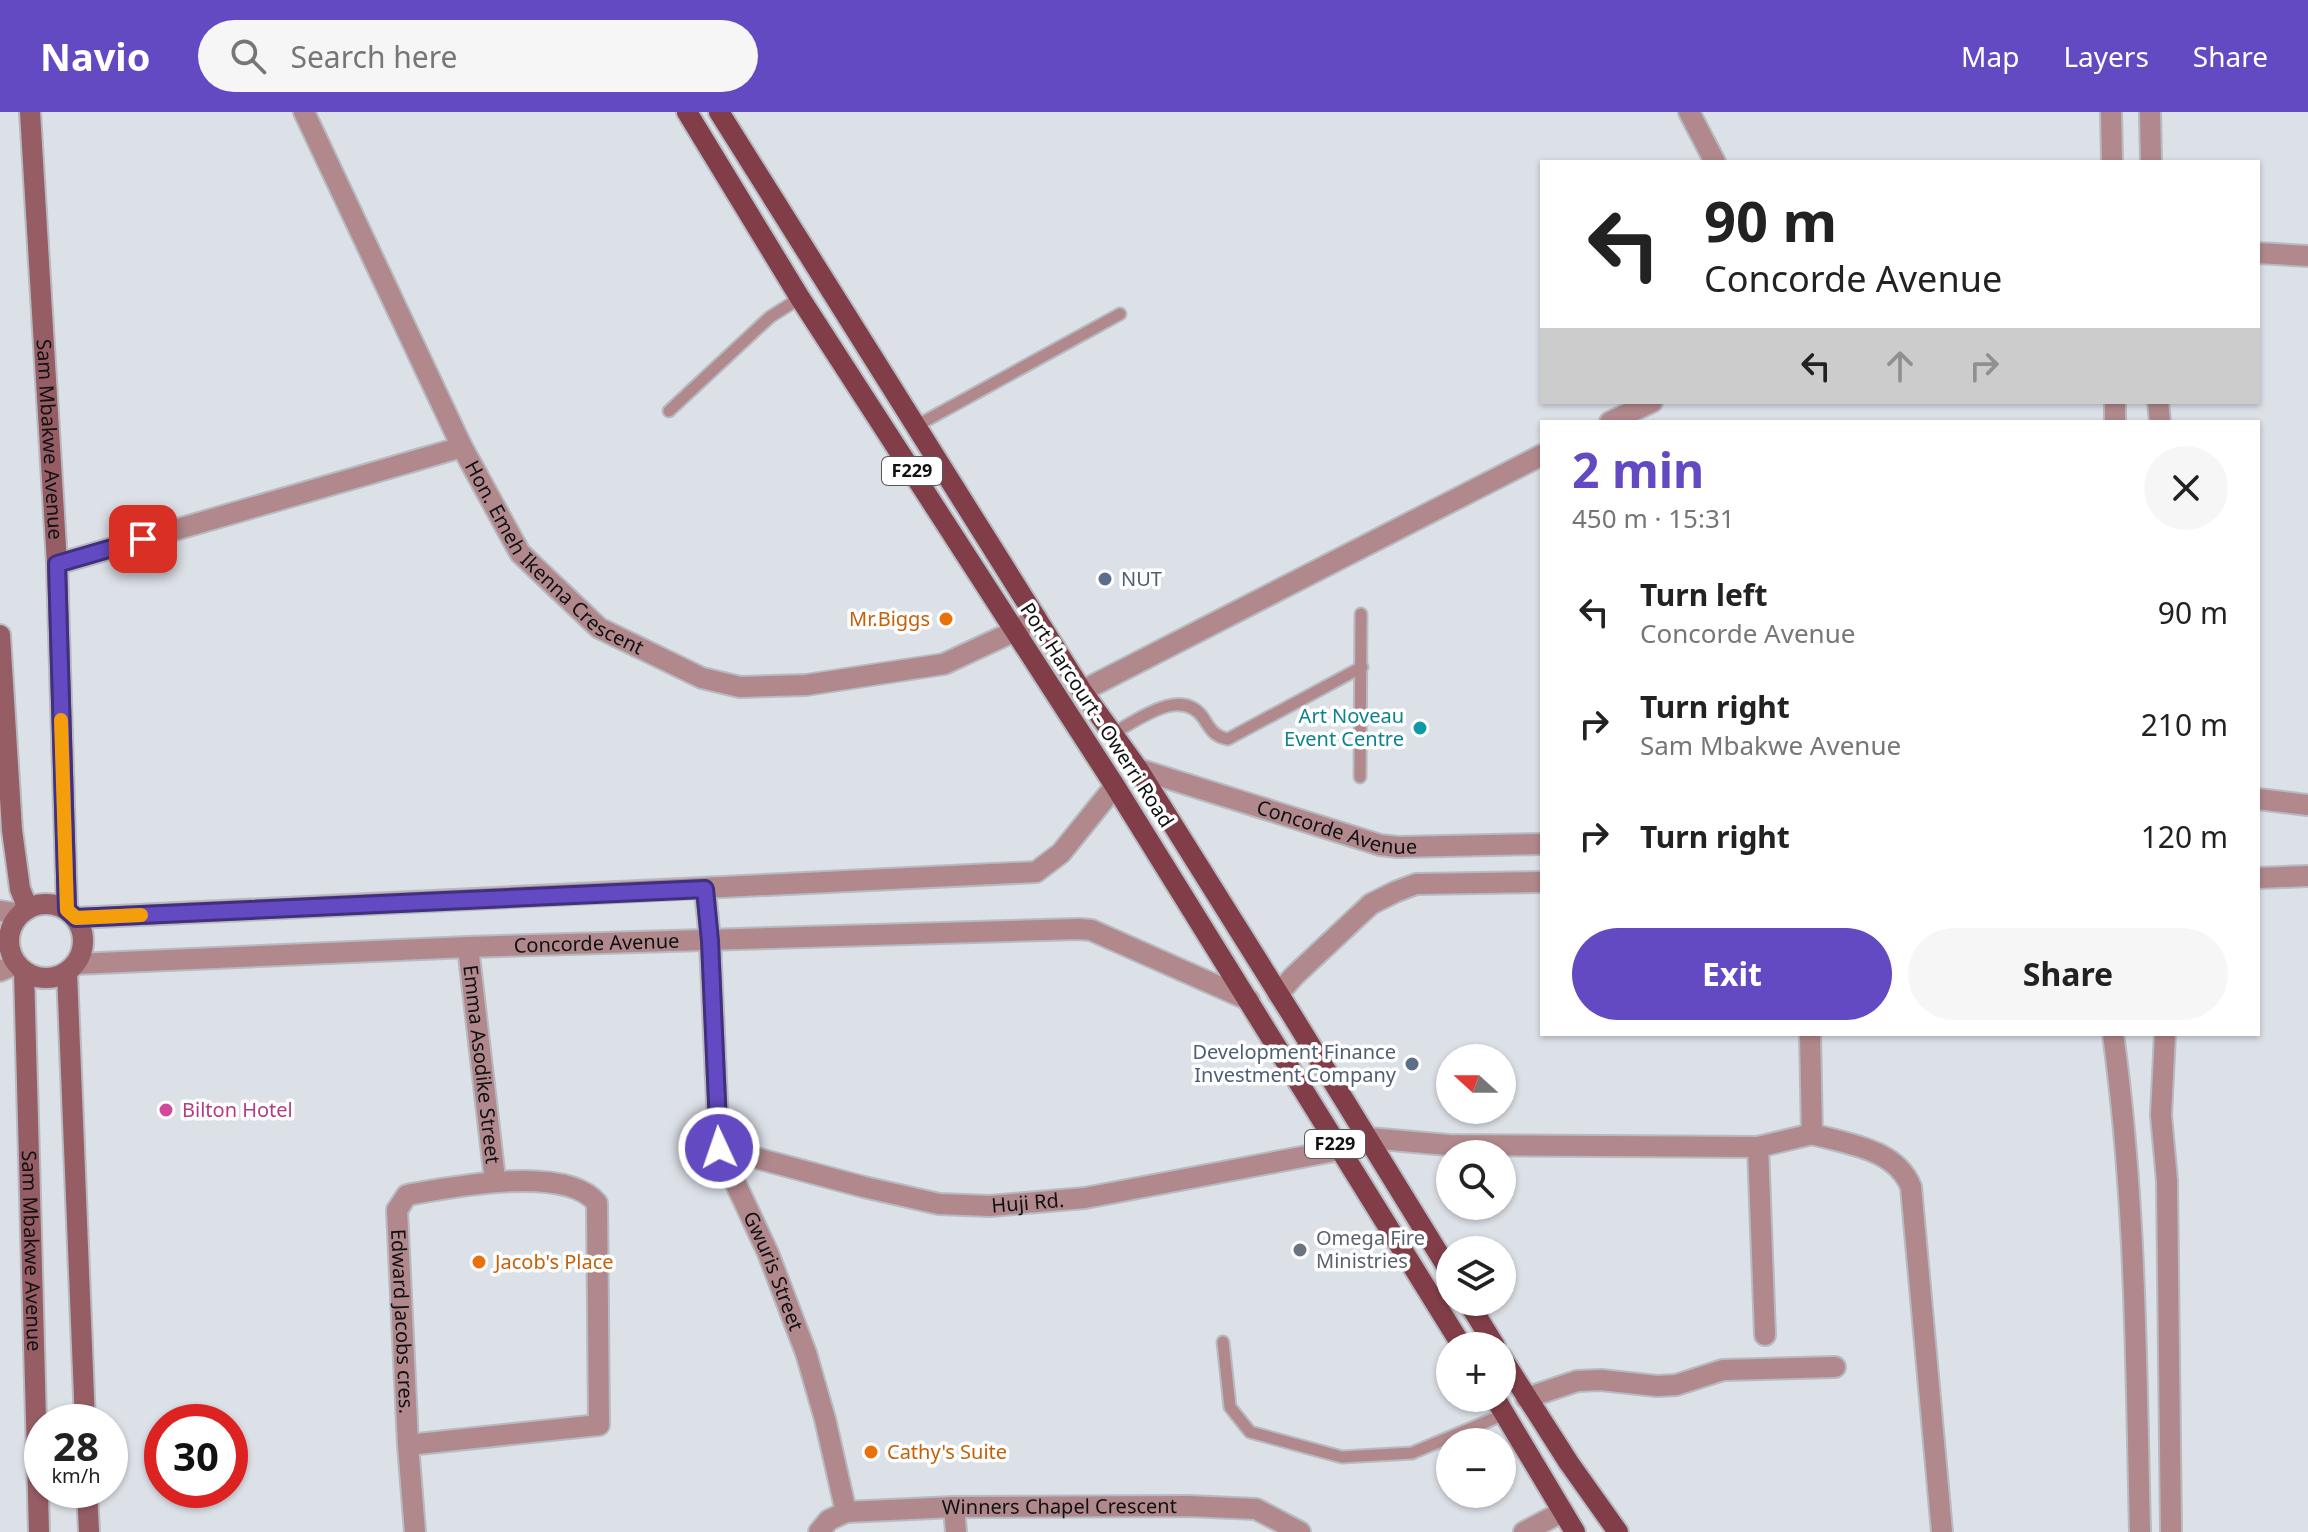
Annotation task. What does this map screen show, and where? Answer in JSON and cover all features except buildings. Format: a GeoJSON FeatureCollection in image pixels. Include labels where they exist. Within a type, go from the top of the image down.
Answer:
{"type":"FeatureCollection","features":[{"type":"Feature","properties":{"kind":"main road","name":"Sam Mbakwe Avenue"},"geometry":{"type":"LineString","coordinates":[[30,112],[57,564],[72,914]]}},
{"type":"Feature","properties":{"kind":"main road","name":"Port Harcourt - Owerri Road"},"geometry":{"type":"LineString","coordinates":[[687,112],[800,298],[1115,786],[1453,1332]]}},
{"type":"Feature","properties":{"kind":"main road","name":"Port Harcourt - Owerri Road"},"geometry":{"type":"LineString","coordinates":[[719,112],[1082,691],[1138,769],[1436,1249]]}},
{"type":"Feature","properties":{"kind":"main road"},"geometry":{"type":"LineString","coordinates":[[0,635],[12,830],[20,889],[9,944],[14,969],[45,978],[71,968]]}},
{"type":"Feature","properties":{"kind":"main road"},"geometry":{"type":"LineString","coordinates":[[16,911],[41,904],[54,905],[72,914],[82,929],[83,942],[71,968],[84,1404]]}},
{"type":"Feature","properties":{"kind":"main road","name":"Sam Mbakwe Avenue"},"geometry":{"type":"LineString","coordinates":[[14,969],[39,1532]]}},
{"type":"Feature","properties":{"kind":"main road"},"geometry":{"type":"LineString","coordinates":[[1339,1150],[1369,1138]]}},
{"type":"Feature","properties":{"kind":"main road"},"geometry":{"type":"LineString","coordinates":[[1516,1381],[1618,1532]]}},
{"type":"Feature","properties":{"kind":"main road"},"geometry":{"type":"LineString","coordinates":[[1504,1412],[1575,1532]]}},
{"type":"Feature","properties":{"kind":"main road"},"geometry":{"type":"LineString","coordinates":[[88,1508],[89,1532]]}},
{"type":"Feature","properties":{"kind":"street","name":"Hon. Emeh Ikenna Crescent"},"geometry":{"type":"LineString","coordinates":[[304,112],[462,447],[520,553],[599,628],[702,678],[740,687],[806,685],[944,664],[1015,631],[1036,617]]}},
{"type":"Feature","properties":{"kind":"street"},"geometry":{"type":"LineString","coordinates":[[1689,112],[1714,160]]}},
{"type":"Feature","properties":{"kind":"street"},"geometry":{"type":"LineString","coordinates":[[2111,112],[2112,160]]}},
{"type":"Feature","properties":{"kind":"street"},"geometry":{"type":"LineString","coordinates":[[2150,112],[2151,160]]}},
{"type":"Feature","properties":{"kind":"street"},"geometry":{"type":"LineString","coordinates":[[2260,253],[2308,256]]}},
{"type":"Feature","properties":{"kind":"street"},"geometry":{"type":"LineString","coordinates":[[1614,420],[1648,404]]}},
{"type":"Feature","properties":{"kind":"street"},"geometry":{"type":"LineString","coordinates":[[57,564],[462,447]]}},
{"type":"Feature","properties":{"kind":"street"},"geometry":{"type":"LineString","coordinates":[[1082,691],[1540,456]]}},
{"type":"Feature","properties":{"kind":"street","name":"Concorde Avenue"},"geometry":{"type":"LineString","coordinates":[[1138,769],[1380,845],[1540,844]]}},
{"type":"Feature","properties":{"kind":"street"},"geometry":{"type":"LineString","coordinates":[[72,914],[705,889],[1036,872],[1061,853],[1115,786]]}},
{"type":"Feature","properties":{"kind":"street"},"geometry":{"type":"LineString","coordinates":[[2260,799],[2308,805]]}},
{"type":"Feature","properties":{"kind":"street"},"geometry":{"type":"LineString","coordinates":[[2260,878],[2308,876]]}},
{"type":"Feature","properties":{"kind":"street","name":"Concorde Avenue"},"geometry":{"type":"LineString","coordinates":[[1278,994],[1371,904],[1395,892],[1416,884],[1540,882]]}},
{"type":"Feature","properties":{"kind":"street","name":"Gwuris Street"},"geometry":{"type":"LineString","coordinates":[[705,889],[719,1148],[768,1253],[806,1353],[846,1512]]}},
{"type":"Feature","properties":{"kind":"street","name":"Concorde Avenue"},"geometry":{"type":"LineString","coordinates":[[71,968],[468,947],[1091,930],[1249,1000]]}},
{"type":"Feature","properties":{"kind":"street","name":"Emma Asodike Street"},"geometry":{"type":"LineString","coordinates":[[468,947],[495,1180]]}},
{"type":"Feature","properties":{"kind":"street"},"geometry":{"type":"LineString","coordinates":[[1810,1036],[1812,1134]]}},
{"type":"Feature","properties":{"kind":"street"},"geometry":{"type":"LineString","coordinates":[[2113,1036],[2124,1120],[2135,1278],[2140,1532]]}},
{"type":"Feature","properties":{"kind":"street"},"geometry":{"type":"LineString","coordinates":[[2165,1036],[2161,1115],[2167,1181],[2171,1532]]}},
{"type":"Feature","properties":{"kind":"street"},"geometry":{"type":"LineString","coordinates":[[1369,1138],[1448,1145],[1758,1147],[1812,1134],[1867,1149],[1886,1158],[1907,1176],[1911,1187],[1942,1532]]}},
{"type":"Feature","properties":{"kind":"street"},"geometry":{"type":"LineString","coordinates":[[1758,1147],[1765,1335]]}},
{"type":"Feature","properties":{"kind":"street","name":"Huji Rd."},"geometry":{"type":"LineString","coordinates":[[719,1148],[939,1204],[990,1206],[1085,1198],[1339,1150]]}},
{"type":"Feature","properties":{"kind":"street","name":"Edward Jacobs cres."},"geometry":{"type":"LineString","coordinates":[[408,1445],[599,1425],[597,1203],[590,1194],[568,1185],[495,1180],[407,1195],[397,1210],[408,1445],[415,1532]]}},
{"type":"Feature","properties":{"kind":"street"},"geometry":{"type":"LineString","coordinates":[[1526,1398],[1577,1381],[1676,1385],[1723,1370],[1835,1367]]}},
{"type":"Feature","properties":{"kind":"street","name":"Winners Chapel Crescent"},"geometry":{"type":"LineString","coordinates":[[846,1512],[954,1507],[1188,1506],[1256,1509],[1300,1532]]}},
{"type":"Feature","properties":{"kind":"street"},"geometry":{"type":"LineString","coordinates":[[954,1507],[956,1532]]}},
{"type":"Feature","properties":{"kind":"street"},"geometry":{"type":"LineString","coordinates":[[819,1532],[829,1520],[846,1512]]}},
{"type":"Feature","properties":{"kind":"street"},"geometry":{"type":"LineString","coordinates":[[1524,1532],[1562,1512]]}},
{"type":"Feature","properties":{"kind":"lane"},"geometry":{"type":"LineString","coordinates":[[669,411],[770,317],[800,298]]}},
{"type":"Feature","properties":{"kind":"lane"},"geometry":{"type":"LineString","coordinates":[[916,426],[1120,314]]}},
{"type":"Feature","properties":{"kind":"lane"},"geometry":{"type":"LineString","coordinates":[[1360,777],[1361,614]]}},
{"type":"Feature","properties":{"kind":"lane"},"geometry":{"type":"LineString","coordinates":[[1112,734],[1168,705],[1188,705],[1200,713],[1212,732],[1228,739],[1362,667]]}},
{"type":"Feature","properties":{"kind":"lane"},"geometry":{"type":"LineString","coordinates":[[1223,1342],[1230,1407],[1250,1432],[1342,1457],[1412,1453],[1489,1412]]}},
{"type":"Feature","properties":{"kind":"slow traffic"},"geometry":{"type":"LineString","coordinates":[[61,720],[67,910],[76,918],[141,915]]}},
{"type":"Feature","properties":{"kind":"place","name":"NUT"},"geometry":{"type":"Point","coordinates":[1105,579]}},
{"type":"Feature","properties":{"kind":"place","name":"Mr.Biggs"},"geometry":{"type":"Point","coordinates":[946,619]}},
{"type":"Feature","properties":{"kind":"place","name":"Art Noveau Event Centre"},"geometry":{"type":"Point","coordinates":[1420,728]}},
{"type":"Feature","properties":{"kind":"place","name":"Development Finance Investment Company"},"geometry":{"type":"Point","coordinates":[1412,1064]}},
{"type":"Feature","properties":{"kind":"place","name":"Bilton Hotel"},"geometry":{"type":"Point","coordinates":[166,1110]}},
{"type":"Feature","properties":{"kind":"place","name":"Omega Fire Ministries"},"geometry":{"type":"Point","coordinates":[1300,1250]}},
{"type":"Feature","properties":{"kind":"place","name":"Jacob's Place"},"geometry":{"type":"Point","coordinates":[479,1262]}},
{"type":"Feature","properties":{"kind":"place","name":"Cathy's Suite"},"geometry":{"type":"Point","coordinates":[871,1452]}},
{"type":"Feature","properties":{"kind":"route"},"geometry":{"type":"LineString","coordinates":[[143,539],[57,564],[67,910],[76,918],[705,889],[719,1148]]}}]}
